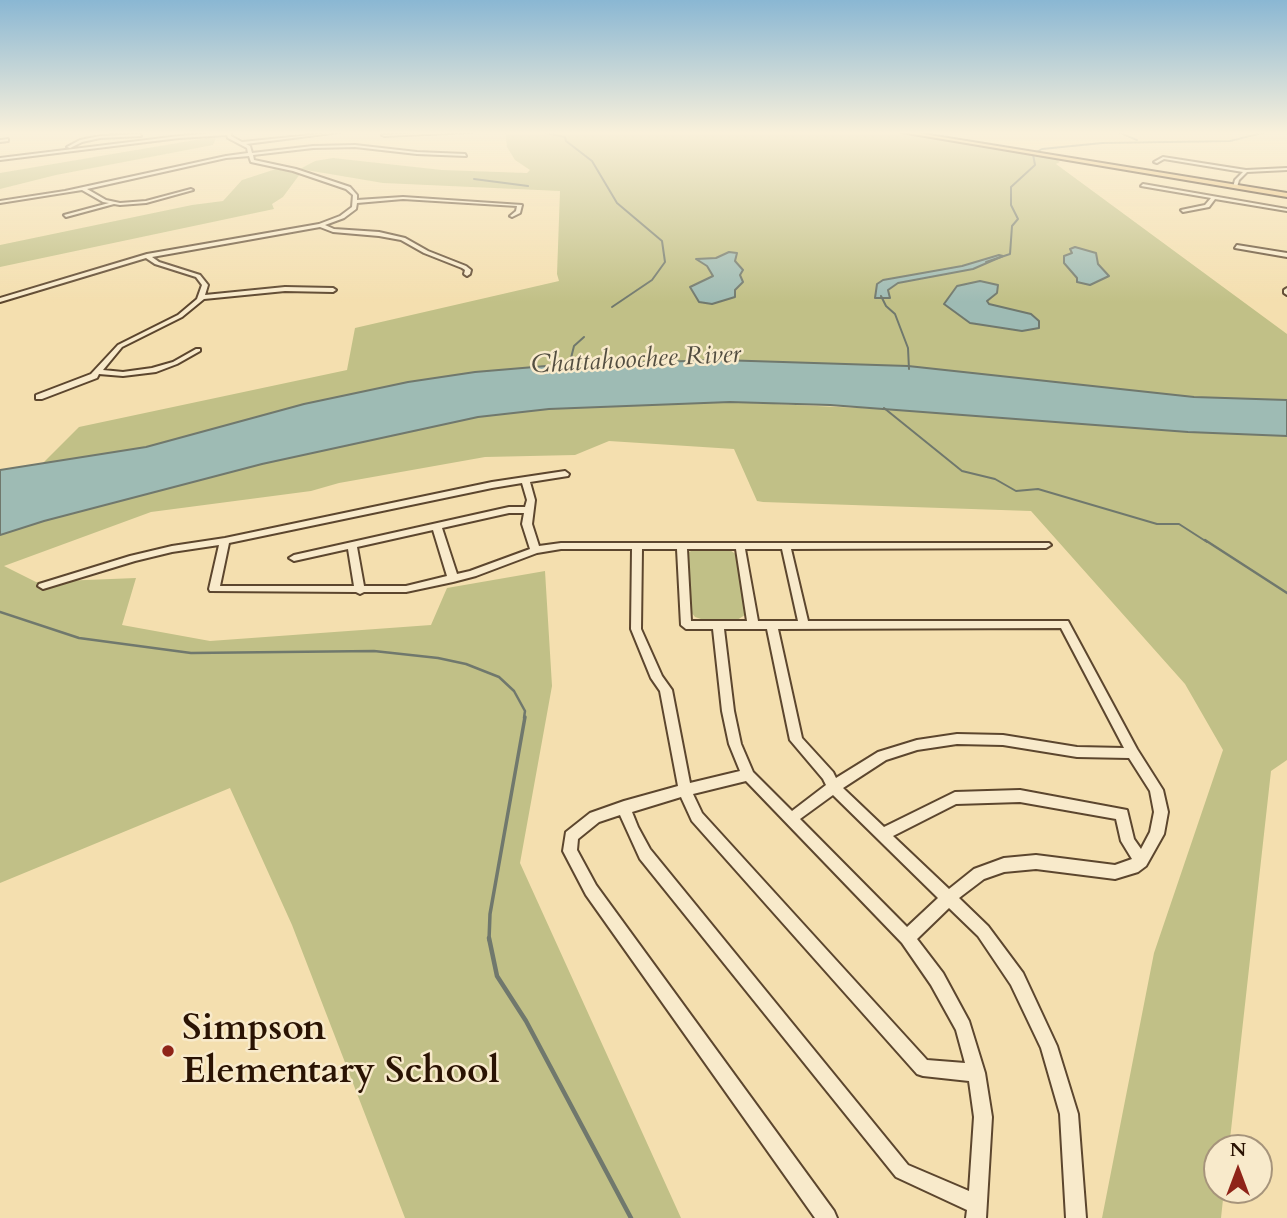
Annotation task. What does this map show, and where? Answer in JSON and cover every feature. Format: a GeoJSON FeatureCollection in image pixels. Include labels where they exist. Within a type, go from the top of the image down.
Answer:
{"type":"FeatureCollection","features":[{"type":"Feature","properties":{"kind":"main road"},"geometry":{"type":"LineString","coordinates":[[1247,189],[1287,195]]}},
{"type":"Feature","properties":{"kind":"street"},"geometry":{"type":"LineString","coordinates":[[0,202],[78,189]]}},
{"type":"Feature","properties":{"kind":"street"},"geometry":{"type":"LineString","coordinates":[[85,189],[112,204]]}},
{"type":"Feature","properties":{"kind":"street"},"geometry":{"type":"LineString","coordinates":[[348,189],[352,191],[356,202]]}},
{"type":"Feature","properties":{"kind":"street"},"geometry":{"type":"LineString","coordinates":[[1166,189],[1287,210]]}},
{"type":"Feature","properties":{"kind":"street"},"geometry":{"type":"LineString","coordinates":[[66,216],[112,204],[146,202],[191,190]]}},
{"type":"Feature","properties":{"kind":"street"},"geometry":{"type":"LineString","coordinates":[[1183,211],[1207,206],[1214,197]]}},
{"type":"Feature","properties":{"kind":"street"},"geometry":{"type":"LineString","coordinates":[[0,300],[147,256],[320,225],[347,213],[356,202],[403,198],[520,205],[518,212],[512,216]]}},
{"type":"Feature","properties":{"kind":"street"},"geometry":{"type":"LineString","coordinates":[[320,225],[334,230],[400,238],[464,267],[468,271],[467,274]]}},
{"type":"Feature","properties":{"kind":"street"},"geometry":{"type":"LineString","coordinates":[[1237,247],[1287,255]]}},
{"type":"Feature","properties":{"kind":"street"},"geometry":{"type":"LineString","coordinates":[[39,397],[86,381],[99,372],[120,346],[180,316],[202,297],[205,285],[198,276],[157,263],[147,256]]}},
{"type":"Feature","properties":{"kind":"street"},"geometry":{"type":"LineString","coordinates":[[202,297],[285,289],[333,290]]}},
{"type":"Feature","properties":{"kind":"street"},"geometry":{"type":"LineString","coordinates":[[99,372],[123,374],[153,370],[175,363],[198,350]]}},
{"type":"Feature","properties":{"kind":"street"},"geometry":{"type":"LineString","coordinates":[[43,586],[133,558],[565,474]]}},
{"type":"Feature","properties":{"kind":"street"},"geometry":{"type":"LineString","coordinates":[[525,480],[531,500],[527,524],[535,550]]}},
{"type":"Feature","properties":{"kind":"street"},"geometry":{"type":"LineString","coordinates":[[294,558],[509,510],[529,510]]}},
{"type":"Feature","properties":{"kind":"street"},"geometry":{"type":"LineString","coordinates":[[437,526],[453,579]]}},
{"type":"Feature","properties":{"kind":"street"},"geometry":{"type":"LineString","coordinates":[[225,541],[214,589],[359,591],[407,589],[453,579],[535,550],[561,546],[1046,545]]}},
{"type":"Feature","properties":{"kind":"street"},"geometry":{"type":"LineString","coordinates":[[352,545],[359,591]]}},
{"type":"Feature","properties":{"kind":"street"},"geometry":{"type":"LineString","coordinates":[[682,545],[686,625],[1064,624],[1133,753],[1156,790],[1161,812],[1157,834],[1141,861],[1133,867],[1115,872],[1036,862],[1004,864],[979,874],[907,938]]}},
{"type":"Feature","properties":{"kind":"street"},"geometry":{"type":"LineString","coordinates":[[637,546],[636,629],[657,678],[666,691],[685,790],[696,817],[923,1068],[976,1073]]}},
{"type":"Feature","properties":{"kind":"street"},"geometry":{"type":"LineString","coordinates":[[740,546],[753,625]]}},
{"type":"Feature","properties":{"kind":"street"},"geometry":{"type":"LineString","coordinates":[[786,546],[804,625]]}},
{"type":"Feature","properties":{"kind":"street"},"geometry":{"type":"LineString","coordinates":[[624,807],[645,854],[902,1171],[976,1211],[983,1117],[976,1073],[963,1027],[937,979],[907,938],[748,775],[736,744],[728,711],[718,625]]}},
{"type":"Feature","properties":{"kind":"street"},"geometry":{"type":"LineString","coordinates":[[772,625],[796,740],[828,776],[833,787],[983,931],[1017,979],[1049,1046],[1069,1114],[1076,1218]]}},
{"type":"Feature","properties":{"kind":"street"},"geometry":{"type":"LineString","coordinates":[[792,818],[833,787],[882,756],[917,745],[957,739],[1003,740],[1077,752],[1133,753]]}},
{"type":"Feature","properties":{"kind":"street"},"geometry":{"type":"LineString","coordinates":[[748,775],[685,790],[595,817],[571,836],[570,851],[591,890],[827,1218]]}},
{"type":"Feature","properties":{"kind":"street"},"geometry":{"type":"LineString","coordinates":[[883,834],[956,798],[1020,796],[1122,814],[1128,841],[1141,861]]}},
{"type":"Feature","properties":{"kind":"shaded area"},"geometry":{"type":"Polygon","coordinates":[[[234,189],[289,189],[272,204],[274,209],[0,267],[0,245],[223,201],[234,189]]]}},
{"type":"Feature","properties":{"kind":"shaded area"},"geometry":{"type":"Polygon","coordinates":[[[512,189],[1090,189],[1287,334],[1287,401],[1213,401],[1069,383],[765,363],[19,487],[79,427],[347,370],[355,328],[559,281],[560,191],[512,189]]]}},
{"type":"Feature","properties":{"kind":"shaded area"},"geometry":{"type":"Polygon","coordinates":[[[730,402],[904,410],[1188,432],[1287,436],[1287,760],[1271,771],[1231,1134],[1203,1134],[1203,1204],[1222,1204],[1221,1218],[1102,1218],[1154,953],[1223,750],[1185,684],[1031,511],[763,502],[757,501],[734,449],[609,441],[575,455],[485,457],[339,483],[311,491],[151,512],[4,566],[36,582],[136,578],[122,625],[210,641],[431,625],[447,588],[545,571],[552,686],[520,863],[681,1218],[405,1218],[292,925],[230,788],[0,883],[0,535],[262,464],[478,417],[549,409],[730,402]]]}},
{"type":"Feature","properties":{"kind":"shaded area"},"geometry":{"type":"Polygon","coordinates":[[[696,548],[727,548],[737,555],[745,615],[737,620],[704,620],[695,617],[691,612],[686,554],[696,548]]]}},
{"type":"Feature","properties":{"kind":"water"},"geometry":{"type":"Polygon","coordinates":[[[1075,247],[1096,253],[1098,264],[1109,276],[1090,285],[1077,282],[1077,278],[1064,263],[1064,256],[1072,253],[1070,249],[1075,247]]]}},
{"type":"Feature","properties":{"kind":"water"},"geometry":{"type":"Polygon","coordinates":[[[729,252],[737,253],[735,261],[743,270],[740,275],[743,282],[735,290],[735,297],[712,304],[699,302],[690,287],[713,276],[707,266],[696,259],[716,258],[729,252]]]}},
{"type":"Feature","properties":{"kind":"water"},"geometry":{"type":"Polygon","coordinates":[[[1003,256],[973,269],[898,283],[888,290],[890,298],[875,298],[877,284],[883,280],[962,266],[1003,256]]]}},
{"type":"Feature","properties":{"kind":"water"},"geometry":{"type":"Polygon","coordinates":[[[980,281],[998,285],[997,293],[987,301],[989,304],[1031,314],[1039,321],[1039,328],[1022,331],[970,323],[944,304],[957,286],[980,281]]]}},
{"type":"Feature","properties":{"kind":"water"},"geometry":{"type":"Polygon","coordinates":[[[720,360],[908,366],[1194,397],[1287,400],[1287,436],[1188,432],[830,405],[730,402],[549,409],[478,417],[262,464],[0,535],[0,470],[146,447],[304,404],[408,382],[475,372],[558,365],[720,360]]]}},
{"type":"Feature","properties":{"kind":"waterway"},"geometry":{"type":"LineString","coordinates":[[609,189],[617,203],[662,241],[665,262],[652,280],[612,307]]}},
{"type":"Feature","properties":{"kind":"waterway"},"geometry":{"type":"LineString","coordinates":[[986,262],[1010,254],[1012,226],[1018,219],[1011,205],[1011,189]]}},
{"type":"Feature","properties":{"kind":"waterway"},"geometry":{"type":"LineString","coordinates":[[881,296],[886,306],[895,314],[908,348],[909,369]]}},
{"type":"Feature","properties":{"kind":"waterway","name":"Chattahoochee River"},"geometry":{"type":"LineString","coordinates":[[569,366],[574,346],[584,337]]}},
{"type":"Feature","properties":{"kind":"waterway"},"geometry":{"type":"LineString","coordinates":[[884,408],[962,471],[995,479],[1016,491],[1038,489],[1157,524],[1179,524],[1207,542]]}},
{"type":"Feature","properties":{"kind":"waterway"},"geometry":{"type":"LineString","coordinates":[[1205,540],[1287,593]]}},
{"type":"Feature","properties":{"kind":"waterway"},"geometry":{"type":"LineString","coordinates":[[0,612],[79,638],[191,653],[374,651],[438,658],[466,664],[499,677],[514,691],[525,711],[524,718]]}},
{"type":"Feature","properties":{"kind":"waterway"},"geometry":{"type":"LineString","coordinates":[[489,938],[490,914],[525,717]]}},
{"type":"Feature","properties":{"kind":"waterway"},"geometry":{"type":"LineString","coordinates":[[489,938],[497,976],[526,1021],[631,1218]]}},
{"type":"Feature","properties":{"kind":"place","name":"Simpson Elementary School"},"geometry":{"type":"Point","coordinates":[168,1051]}}]}
